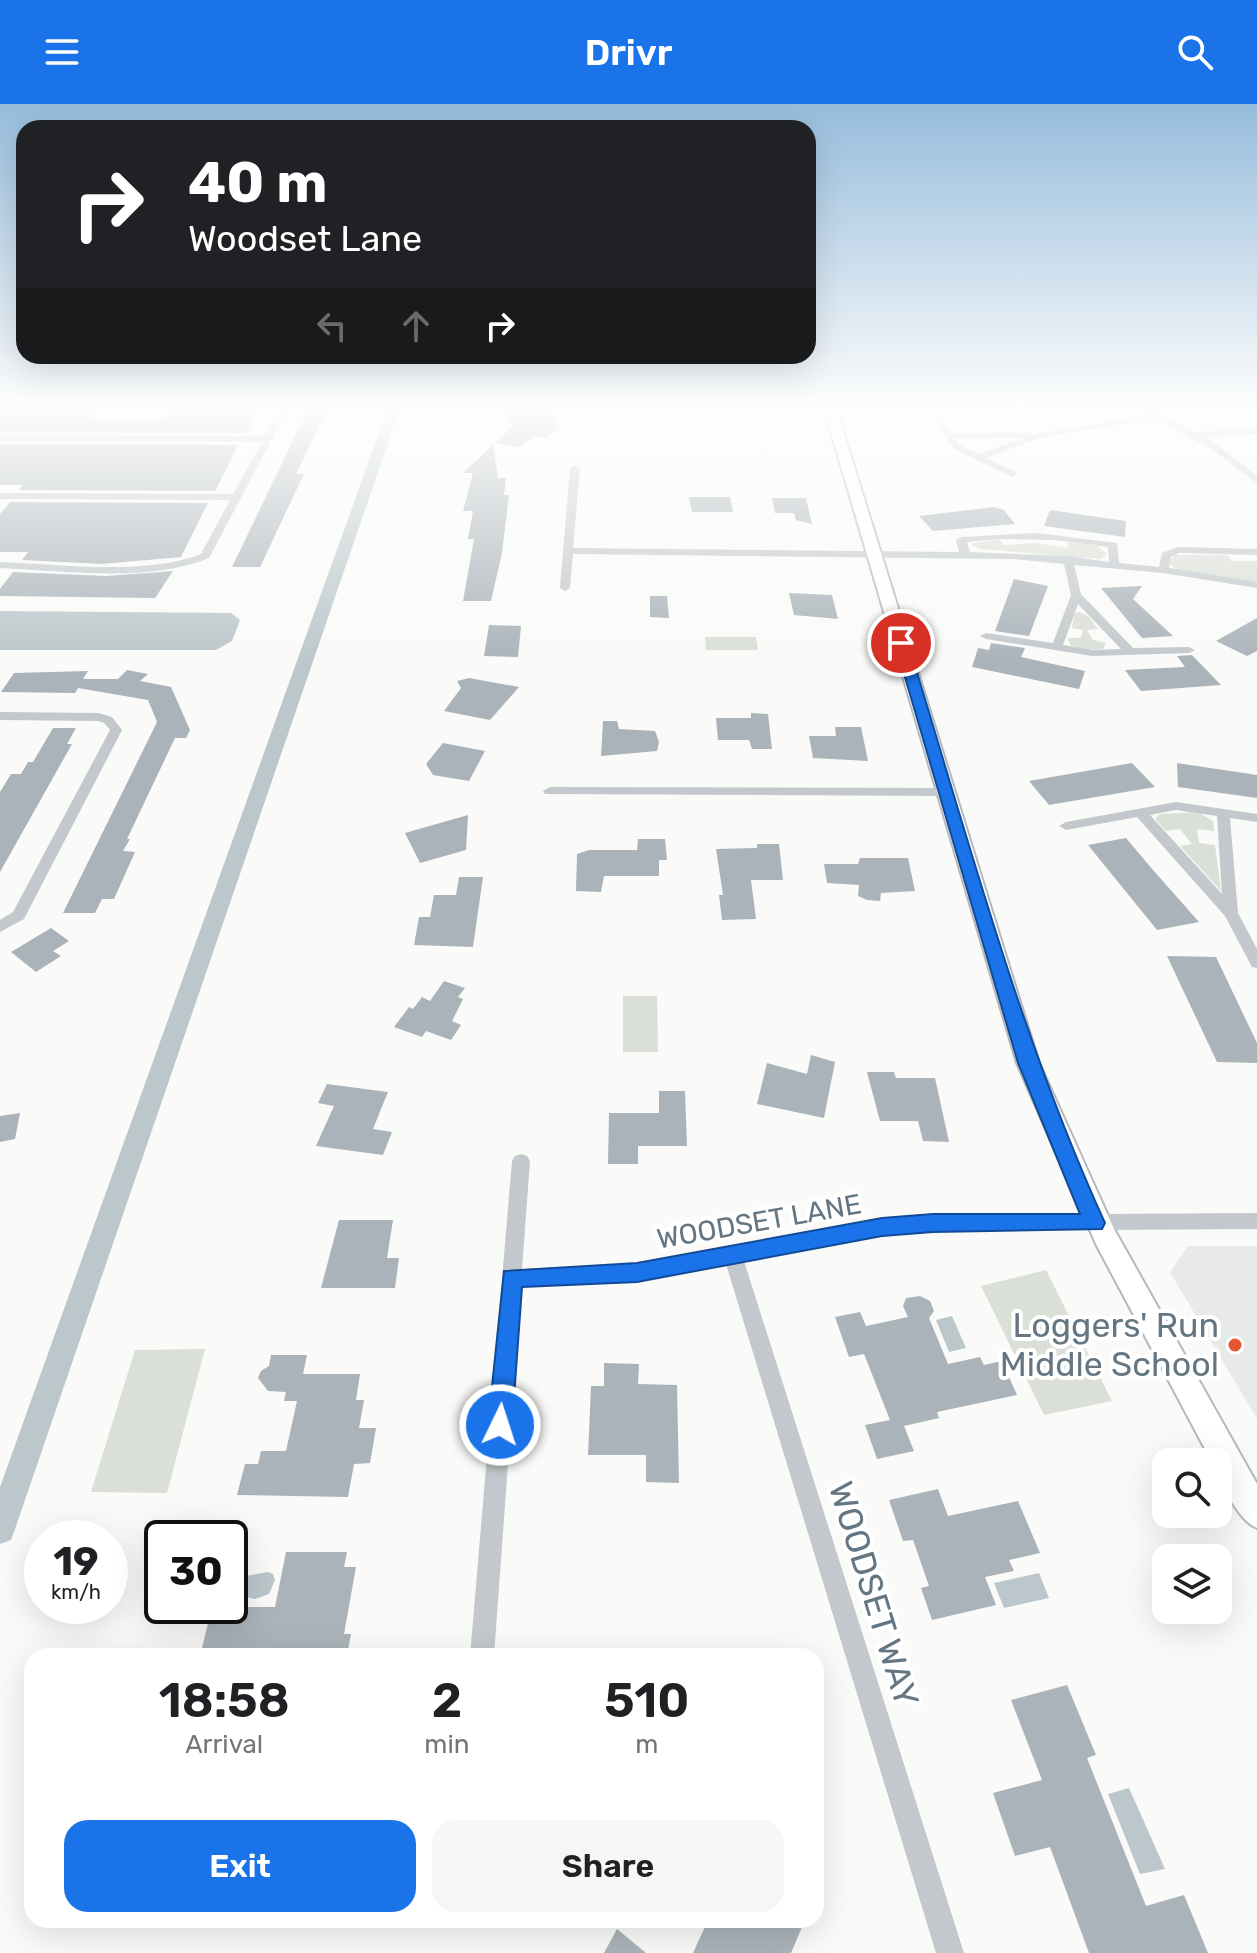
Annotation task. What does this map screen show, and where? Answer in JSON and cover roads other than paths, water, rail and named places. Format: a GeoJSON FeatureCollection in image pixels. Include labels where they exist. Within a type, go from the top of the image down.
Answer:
{"type":"FeatureCollection","features":[{"type":"Feature","properties":{"kind":"street"},"geometry":{"type":"LineString","coordinates":[[0,565],[171,567],[196,561],[205,556],[240,491]]}},
{"type":"Feature","properties":{"kind":"street"},"geometry":{"type":"LineString","coordinates":[[565,588],[573,491]]}},
{"type":"Feature","properties":{"kind":"street"},"geometry":{"type":"LineString","coordinates":[[855,491],[1028,1063],[1054,1132],[1095,1223],[1257,1513]]}},
{"type":"Feature","properties":{"kind":"street"},"geometry":{"type":"LineString","coordinates":[[0,496],[237,497]]}},
{"type":"Feature","properties":{"kind":"street"},"geometry":{"type":"LineString","coordinates":[[965,554],[961,540],[1015,533],[1045,534],[1113,545],[1114,565]]}},
{"type":"Feature","properties":{"kind":"street"},"geometry":{"type":"LineString","coordinates":[[1163,570],[1166,555],[1178,550],[1257,552]]}},
{"type":"Feature","properties":{"kind":"street"},"geometry":{"type":"LineString","coordinates":[[568,551],[965,554],[1068,559],[1257,585]]}},
{"type":"Feature","properties":{"kind":"street"},"geometry":{"type":"LineString","coordinates":[[1068,559],[1076,595],[1130,652]]}},
{"type":"Feature","properties":{"kind":"street"},"geometry":{"type":"LineString","coordinates":[[1056,649],[1076,595]]}},
{"type":"Feature","properties":{"kind":"street"},"geometry":{"type":"LineString","coordinates":[[986,636],[1056,649],[1130,652],[1189,650]]}},
{"type":"Feature","properties":{"kind":"street"},"geometry":{"type":"LineString","coordinates":[[0,716],[99,717],[108,720],[116,730],[19,915],[0,927]]}},
{"type":"Feature","properties":{"kind":"street"},"geometry":{"type":"LineString","coordinates":[[550,791],[946,792]]}},
{"type":"Feature","properties":{"kind":"street"},"geometry":{"type":"LineString","coordinates":[[1066,826],[1176,806],[1257,818]]}},
{"type":"Feature","properties":{"kind":"street"},"geometry":{"type":"LineString","coordinates":[[1140,812],[1231,913],[1257,963]]}},
{"type":"Feature","properties":{"kind":"street"},"geometry":{"type":"LineString","coordinates":[[1223,813],[1231,913]]}},
{"type":"Feature","properties":{"kind":"street"},"geometry":{"type":"LineString","coordinates":[[483,1648],[521,1161]]}},
{"type":"Feature","properties":{"kind":"street","name":"WOODSET LANE"},"geometry":{"type":"LineString","coordinates":[[512,1278],[637,1272],[895,1226],[1257,1221]]}},
{"type":"Feature","properties":{"kind":"street","name":"WOODSET WAY"},"geometry":{"type":"LineString","coordinates":[[733,1255],[950,1953]]}},
{"type":"Feature","properties":{"kind":"waterway"},"geometry":{"type":"LineString","coordinates":[[0,1529],[365,491]]}},
{"type":"Feature","properties":{"kind":"place","name":"Loggers' Run Middle School"},"geometry":{"type":"Point","coordinates":[1235,1345]}}]}
